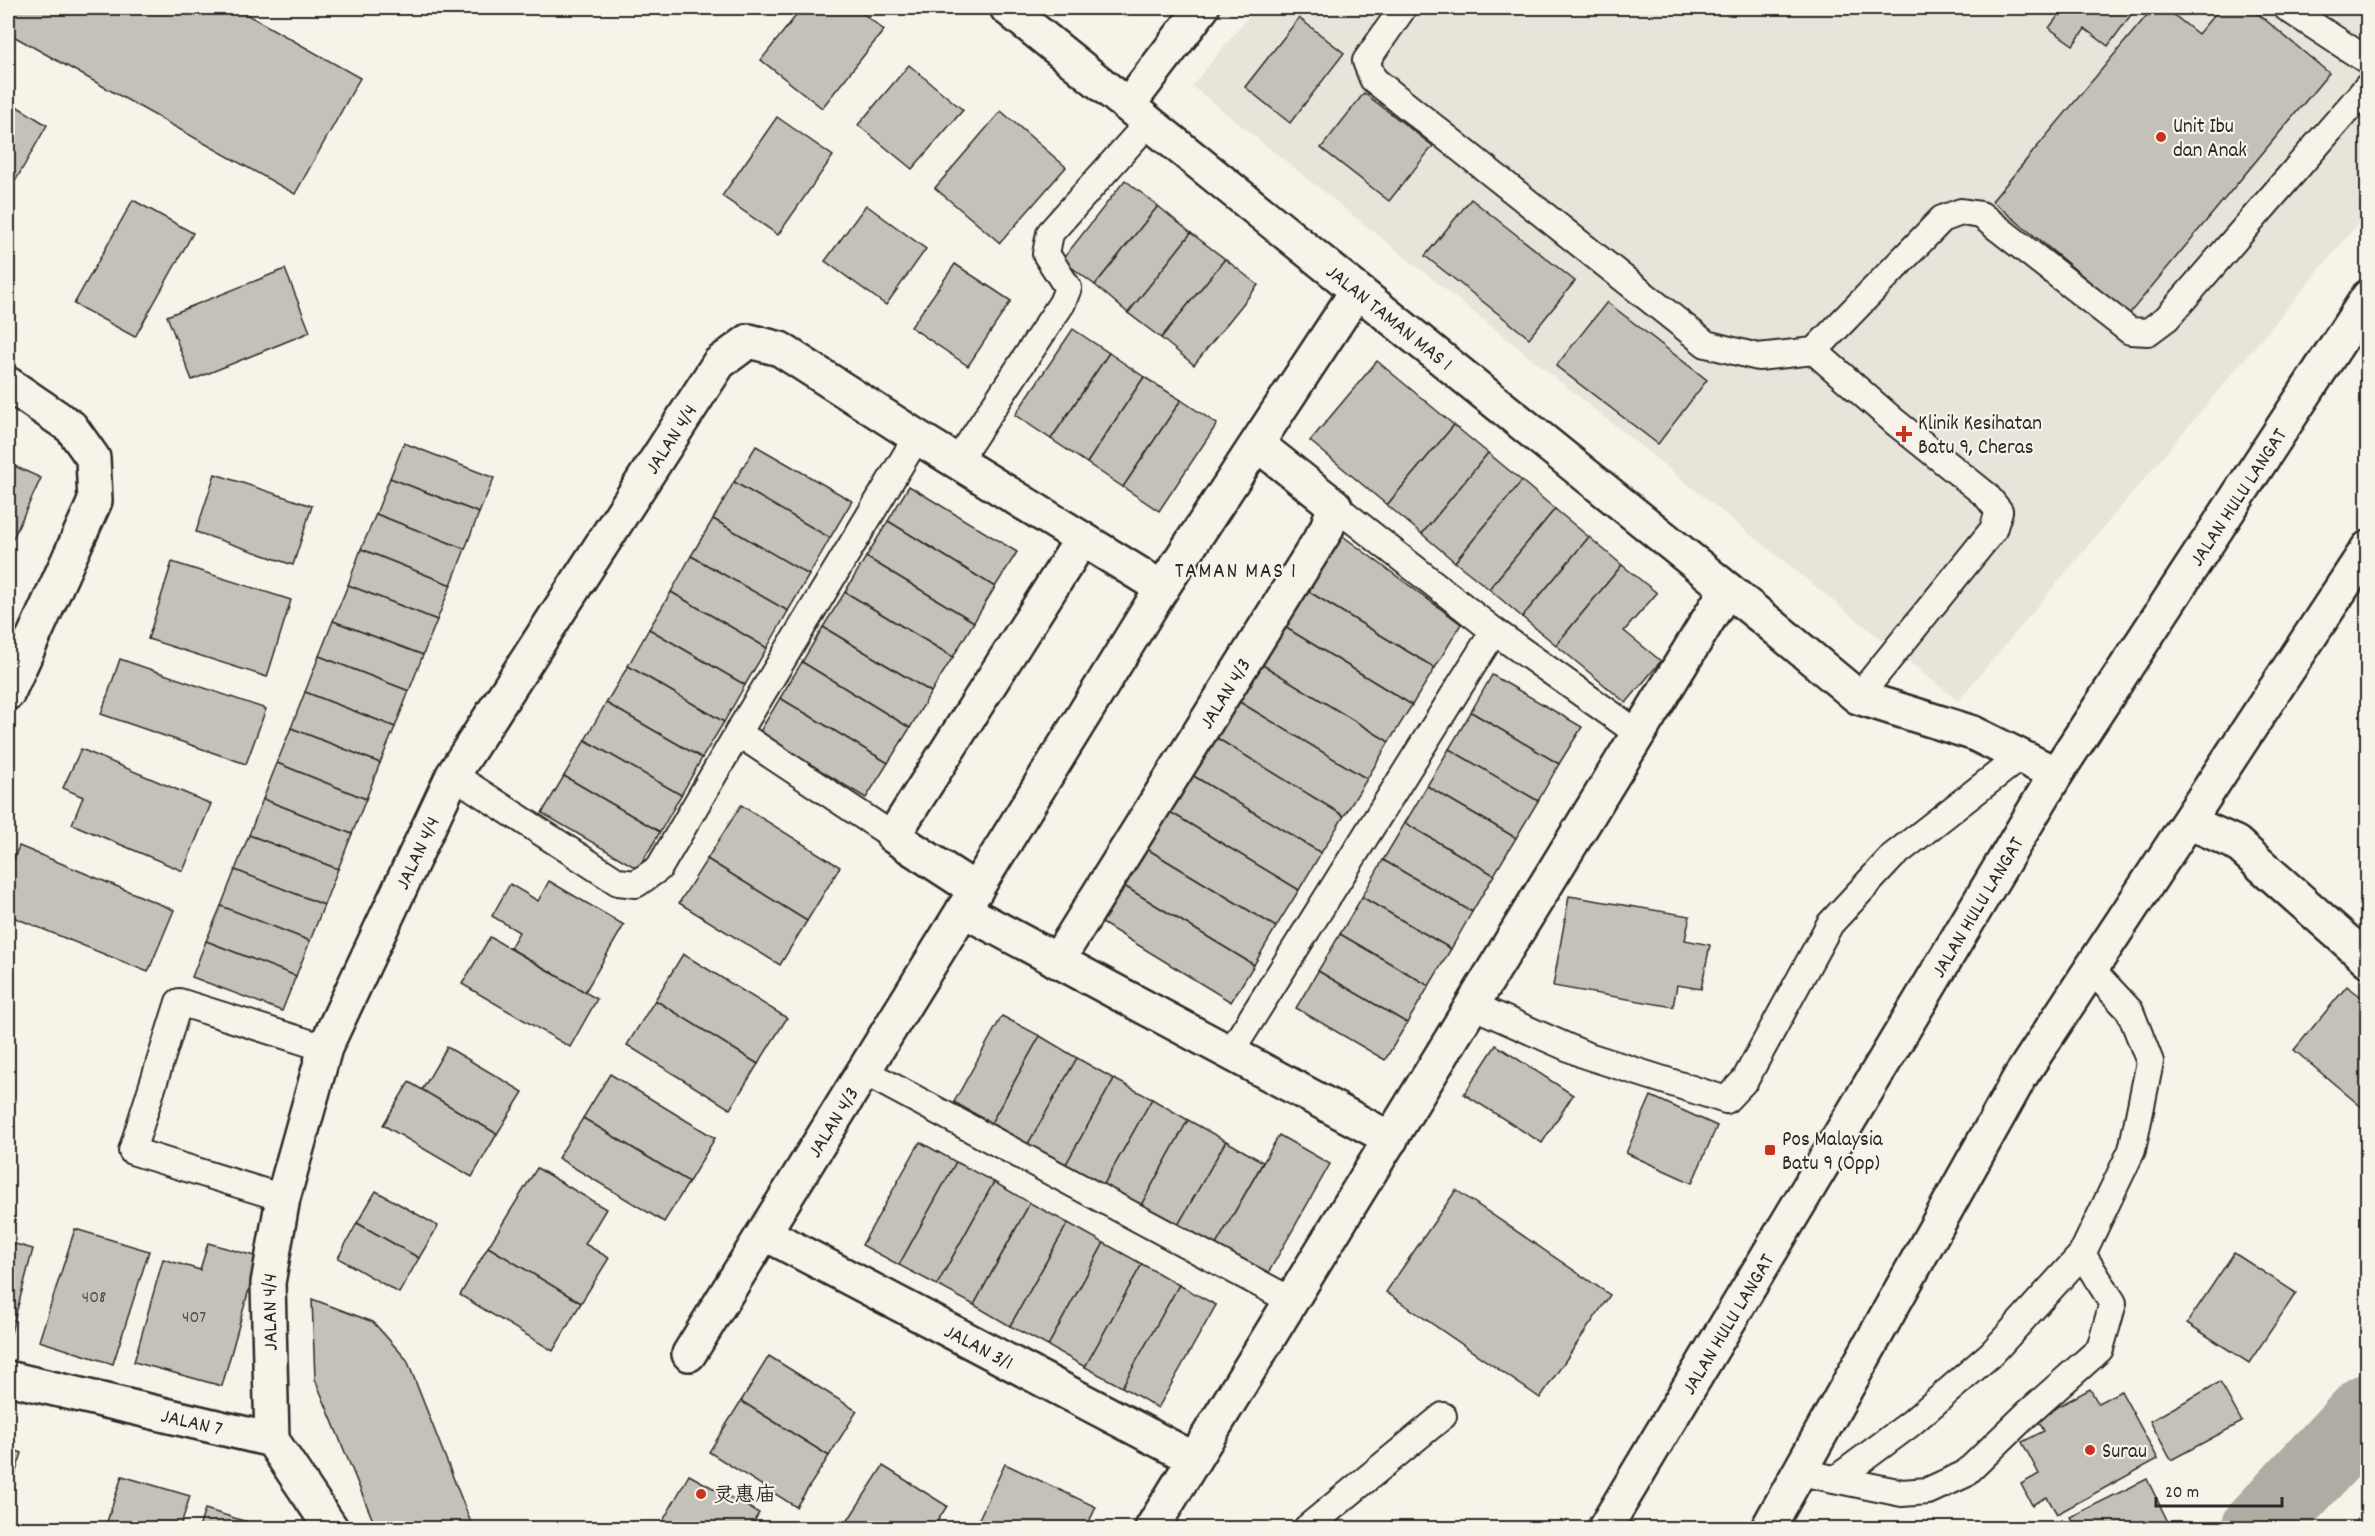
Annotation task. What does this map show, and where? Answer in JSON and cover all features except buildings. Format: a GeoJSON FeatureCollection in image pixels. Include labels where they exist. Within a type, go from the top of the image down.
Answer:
{"type":"FeatureCollection","features":[{"type":"Feature","properties":{"kind":"street","name":"JALAN TAMAN MAS 1"},"geometry":{"type":"LineString","coordinates":[[1007,8],[1858,697]]}},
{"type":"Feature","properties":{"kind":"street"},"geometry":{"type":"LineString","coordinates":[[1138,114],[1202,8]]}},
{"type":"Feature","properties":{"kind":"street","name":"JALAN 4/3"},"geometry":{"type":"LineString","coordinates":[[689,1354],[1161,588],[1358,291]]}},
{"type":"Feature","properties":{"kind":"street","name":"JALAN HULU LANGAT"},"geometry":{"type":"LineString","coordinates":[[1605,1528],[2056,774],[2367,297]]}},
{"type":"Feature","properties":{"kind":"street","name":"JALAN 4/4"},"geometry":{"type":"LineString","coordinates":[[272,1440],[268,1283],[283,1198],[326,1048],[453,775],[719,363],[749,341],[780,349],[917,437]]}},
{"type":"Feature","properties":{"kind":"street"},"geometry":{"type":"LineString","coordinates":[[8,384],[71,427],[93,458],[95,501],[8,693]]}},
{"type":"Feature","properties":{"kind":"street"},"geometry":{"type":"LineString","coordinates":[[917,437],[1161,588]]}},
{"type":"Feature","properties":{"kind":"street"},"geometry":{"type":"LineString","coordinates":[[1257,444],[1335,506]]}},
{"type":"Feature","properties":{"kind":"street","name":"JALAN 4/3"},"geometry":{"type":"LineString","coordinates":[[1057,961],[1326,530],[1335,506]]}},
{"type":"Feature","properties":{"kind":"street"},"geometry":{"type":"LineString","coordinates":[[1082,539],[893,836],[969,900],[1057,961],[1391,1139]]}},
{"type":"Feature","properties":{"kind":"street"},"geometry":{"type":"LineString","coordinates":[[1768,1528],[2020,1077],[2367,548]]}},
{"type":"Feature","properties":{"kind":"street"},"geometry":{"type":"LineString","coordinates":[[1152,1528],[1727,589]]}},
{"type":"Feature","properties":{"kind":"street"},"geometry":{"type":"LineString","coordinates":[[1858,697],[1973,733],[2056,774]]}},
{"type":"Feature","properties":{"kind":"street"},"geometry":{"type":"LineString","coordinates":[[2189,822],[2236,843],[2367,960]]}},
{"type":"Feature","properties":{"kind":"street","name":"JALAN 3/1"},"geometry":{"type":"LineString","coordinates":[[764,1233],[1194,1459]]}},
{"type":"Feature","properties":{"kind":"street","name":"JALAN 7"},"geometry":{"type":"LineString","coordinates":[[8,1378],[272,1440]]}},
{"type":"Feature","properties":{"kind":"street"},"geometry":{"type":"LineString","coordinates":[[272,1440],[331,1528]]}},
{"type":"Feature","properties":{"kind":"lane"},"geometry":{"type":"LineString","coordinates":[[1403,8],[1366,61],[1373,79],[1706,344],[1758,357],[1814,351],[1942,219],[1961,212],[1981,215],[2130,331],[2148,332],[2167,318],[2367,86]]}},
{"type":"Feature","properties":{"kind":"lane"},"geometry":{"type":"LineString","coordinates":[[2287,8],[2367,62]]}},
{"type":"Feature","properties":{"kind":"lane"},"geometry":{"type":"LineString","coordinates":[[957,462],[1062,303],[1068,288],[1046,254],[1050,233],[1138,114]]}},
{"type":"Feature","properties":{"kind":"lane"},"geometry":{"type":"LineString","coordinates":[[1814,351],[1895,422],[1986,495],[1999,511],[1993,530],[1858,697]]}},
{"type":"Feature","properties":{"kind":"lane"},"geometry":{"type":"LineString","coordinates":[[453,775],[618,882],[636,884],[659,868],[917,437]]}},
{"type":"Feature","properties":{"kind":"lane"},"geometry":{"type":"LineString","coordinates":[[1335,506],[1494,631],[1639,734]]}},
{"type":"Feature","properties":{"kind":"lane"},"geometry":{"type":"LineString","coordinates":[[1230,1053],[1494,631]]}},
{"type":"Feature","properties":{"kind":"lane"},"geometry":{"type":"LineString","coordinates":[[738,733],[893,836]]}},
{"type":"Feature","properties":{"kind":"lane"},"geometry":{"type":"LineString","coordinates":[[1472,1005],[1586,1055],[1726,1100],[1745,1080],[1830,924],[1893,856],[2020,756]]}},
{"type":"Feature","properties":{"kind":"lane"},"geometry":{"type":"LineString","coordinates":[[1836,1479],[1910,1424],[1992,1353],[2082,1254],[2132,1150],[2150,1062],[2130,1011],[2091,969]]}},
{"type":"Feature","properties":{"kind":"lane"},"geometry":{"type":"LineString","coordinates":[[283,1198],[132,1152],[179,1002],[326,1048]]}},
{"type":"Feature","properties":{"kind":"lane"},"geometry":{"type":"LineString","coordinates":[[863,1071],[1292,1301]]}},
{"type":"Feature","properties":{"kind":"lane"},"geometry":{"type":"LineString","coordinates":[[1800,1472],[1902,1493],[1928,1491],[1965,1474],[2027,1414],[2100,1349],[2113,1303],[2082,1254]]}},
{"type":"Feature","properties":{"kind":"lane"},"geometry":{"type":"LineString","coordinates":[[1306,1528],[1443,1416]]}},
{"type":"Feature","properties":{"kind":"shaded area","name":"Klinik Kesihatan Batu 9, Cheras"},"geometry":{"type":"Polygon","coordinates":[[[1255,8],[2367,8],[2367,213],[1958,701],[1192,86],[1255,8]]]}},
{"type":"Feature","properties":{"kind":"waterway"},"geometry":{"type":"LineString","coordinates":[[2259,1528],[2368,1411]]}},
{"type":"Feature","properties":{"kind":"place","name":"Unit Ibu dan Anak"},"geometry":{"type":"Point","coordinates":[2161,137]}},
{"type":"Feature","properties":{"kind":"place","name":"Klinik Kesihatan Batu 9, Cheras"},"geometry":{"type":"Point","coordinates":[1904,434]}},
{"type":"Feature","properties":{"kind":"place","name":"Pos Malaysia Batu 9 (Opp)"},"geometry":{"type":"Point","coordinates":[1770,1150]}},
{"type":"Feature","properties":{"kind":"place","name":"Surau"},"geometry":{"type":"Point","coordinates":[2090,1450]}},
{"type":"Feature","properties":{"kind":"place","name":"灵惠庙"},"geometry":{"type":"Point","coordinates":[701,1494]}},
{"type":"Feature","properties":{"kind":"district","name":"TAMAN MAS 1"},"geometry":{"type":"Point","coordinates":[1236,569]}}]}
